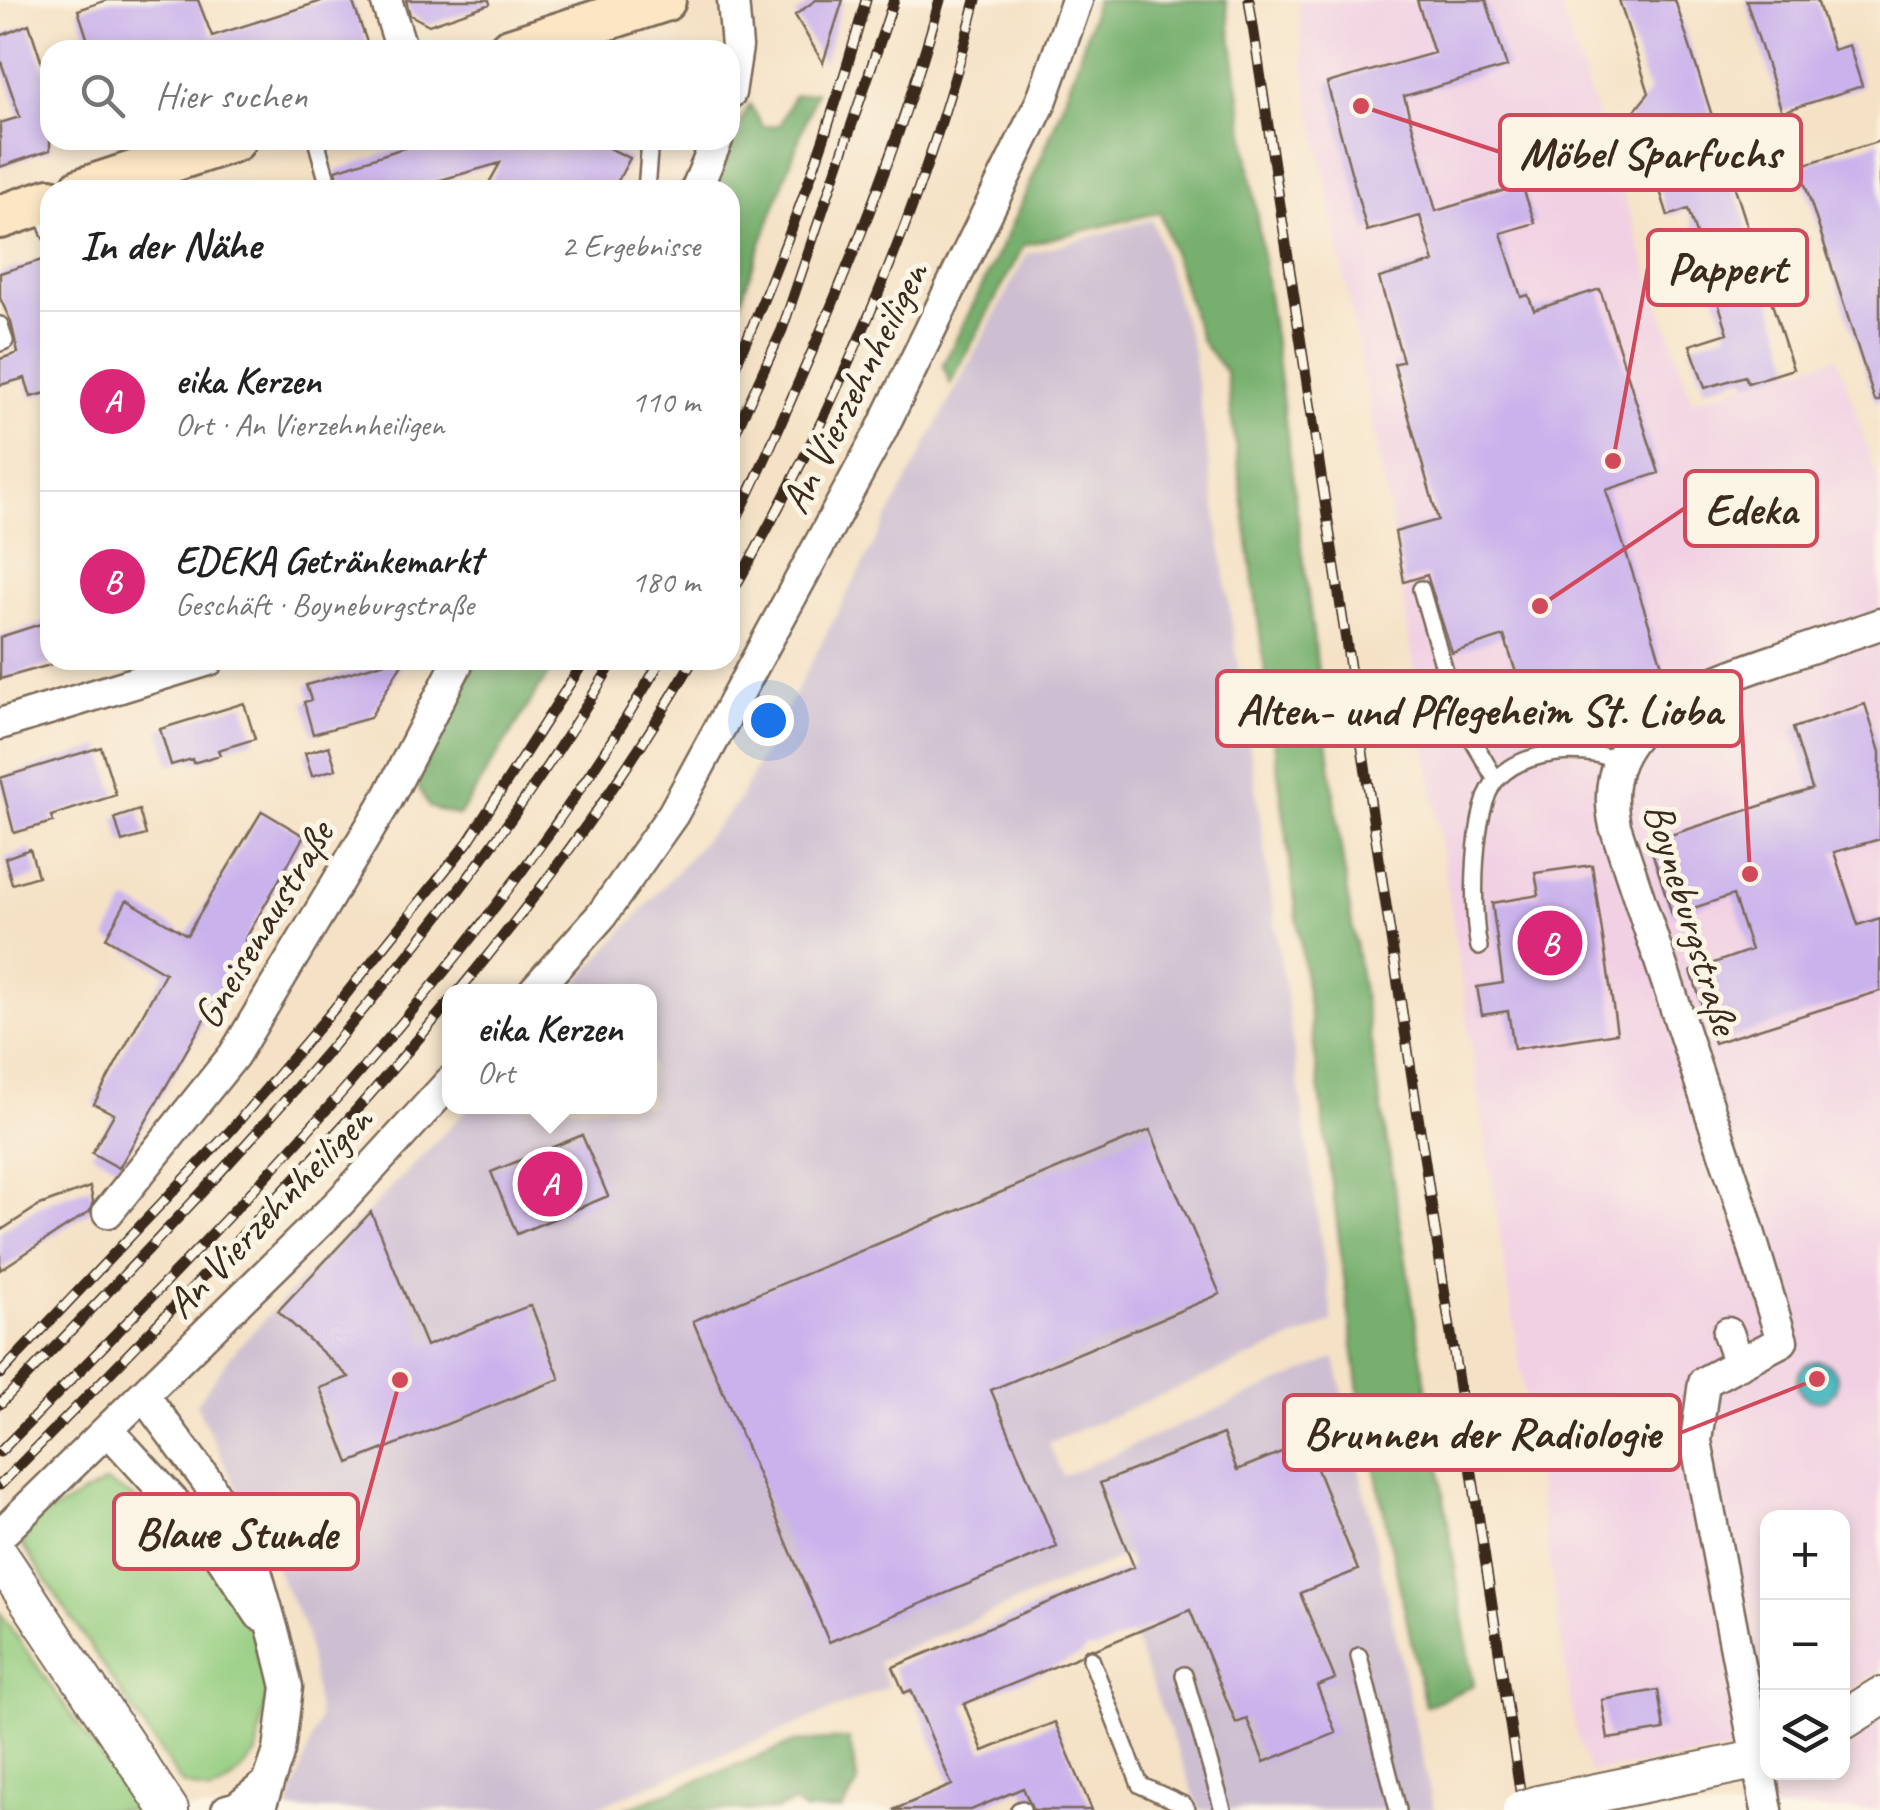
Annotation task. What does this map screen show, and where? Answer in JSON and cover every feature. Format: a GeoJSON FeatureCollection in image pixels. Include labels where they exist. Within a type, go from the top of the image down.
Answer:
{"type":"FeatureCollection","features":[{"type":"Feature","properties":{"kind":"main road"},"geometry":{"type":"LineString","coordinates":[[541,40],[664,0]]}},
{"type":"Feature","properties":{"kind":"main road"},"geometry":{"type":"LineString","coordinates":[[112,180],[204,150]]}},
{"type":"Feature","properties":{"kind":"street"},"geometry":{"type":"LineString","coordinates":[[386,0],[399,40]]}},
{"type":"Feature","properties":{"kind":"street"},"geometry":{"type":"LineString","coordinates":[[733,0],[736,40]]}},
{"type":"Feature","properties":{"kind":"street","name":"An Vierzehnheiligen"},"geometry":{"type":"LineString","coordinates":[[541,984],[601,916],[682,796],[881,432],[1041,102],[1077,0]]}},
{"type":"Feature","properties":{"kind":"street"},"geometry":{"type":"LineString","coordinates":[[700,180],[713,150]]}},
{"type":"Feature","properties":{"kind":"street","name":"Boyneburgstraße"},"geometry":{"type":"LineString","coordinates":[[1760,1753],[1696,1441],[1704,1382],[1782,1340],[1615,826],[1611,796],[1620,762],[1644,727],[1688,692],[1880,624]]}},
{"type":"Feature","properties":{"kind":"street"},"geometry":{"type":"LineString","coordinates":[[0,724],[176,670]]}},
{"type":"Feature","properties":{"kind":"street","name":"Gneisenaustraße"},"geometry":{"type":"LineString","coordinates":[[108,1212],[234,1055],[388,798],[454,670]]}},
{"type":"Feature","properties":{"kind":"street","name":"An Vierzehnheiligen"},"geometry":{"type":"LineString","coordinates":[[0,1535],[339,1203],[442,1091]]}},
{"type":"Feature","properties":{"kind":"street"},"geometry":{"type":"LineString","coordinates":[[1728,1333],[1739,1364]]}},
{"type":"Feature","properties":{"kind":"street"},"geometry":{"type":"LineString","coordinates":[[144,1396],[206,1481],[256,1572],[288,1687],[279,1751],[264,1796],[226,1810]]}},
{"type":"Feature","properties":{"kind":"street"},"geometry":{"type":"LineString","coordinates":[[108,1430],[214,1546],[275,1638]]}},
{"type":"Feature","properties":{"kind":"street"},"geometry":{"type":"LineString","coordinates":[[0,1557],[174,1808]]}},
{"type":"Feature","properties":{"kind":"street"},"geometry":{"type":"LineString","coordinates":[[1850,1716],[1880,1697]]}},
{"type":"Feature","properties":{"kind":"street"},"geometry":{"type":"LineString","coordinates":[[1530,1807],[1760,1758]]}},
{"type":"Feature","properties":{"kind":"street","name":"Boyneburgstraße"},"geometry":{"type":"LineString","coordinates":[[1763,1780],[1766,1810]]}},
{"type":"Feature","properties":{"kind":"lane"},"geometry":{"type":"LineString","coordinates":[[319,150],[327,180]]}},
{"type":"Feature","properties":{"kind":"lane"},"geometry":{"type":"LineString","coordinates":[[647,180],[649,150]]}},
{"type":"Feature","properties":{"kind":"lane"},"geometry":{"type":"LineString","coordinates":[[0,325],[5,341],[0,343]]}},
{"type":"Feature","properties":{"kind":"lane"},"geometry":{"type":"LineString","coordinates":[[1421,589],[1458,716],[1496,780]]}},
{"type":"Feature","properties":{"kind":"lane"},"geometry":{"type":"LineString","coordinates":[[1479,947],[1472,896],[1475,857],[1488,793],[1496,780],[1523,763],[1558,752],[1592,752],[1620,762]]}},
{"type":"Feature","properties":{"kind":"lane"},"geometry":{"type":"LineString","coordinates":[[1359,1656],[1398,1810]]}},
{"type":"Feature","properties":{"kind":"lane"},"geometry":{"type":"LineString","coordinates":[[1091,1659],[1140,1786],[1184,1805],[1187,1810]]}},
{"type":"Feature","properties":{"kind":"lane"},"geometry":{"type":"LineString","coordinates":[[1184,1675],[1223,1810]]}},
{"type":"Feature","properties":{"kind":"shaded area"},"geometry":{"type":"Polygon","coordinates":[[[1298,0],[1558,0],[1692,401],[1837,357],[1880,486],[1880,1671],[1850,1690],[1850,1510],[1760,1510],[1760,1736],[1730,1751],[1589,1772],[1575,1730],[1393,530],[1305,74],[1298,0]]]}},
{"type":"Feature","properties":{"kind":"shaded area"},"geometry":{"type":"Polygon","coordinates":[[[1152,220],[1192,347],[1333,1322],[1048,1443],[1063,1476],[1335,1358],[1434,1810],[1200,1810],[1133,1636],[1156,1627],[1126,1555],[878,1661],[888,1687],[589,1810],[288,1810],[319,1718],[305,1629],[196,1404],[235,1350],[462,1114],[657,1114],[657,984],[576,984],[737,803],[1027,254],[1152,220]]]}},
{"type":"Feature","properties":{"kind":"shaded area"},"geometry":{"type":"Polygon","coordinates":[[[1880,1697],[1880,1810],[1767,1810],[1768,1780],[1850,1780],[1850,1716],[1880,1697]]]}},
{"type":"Feature","properties":{"kind":"green space"},"geometry":{"type":"Polygon","coordinates":[[[1096,0],[1226,0],[1347,893],[1474,1686],[1425,1706],[1360,1399],[1226,372],[1201,341],[1160,212],[1024,245],[950,384],[943,365],[1048,141],[1096,0]]]}},
{"type":"Feature","properties":{"kind":"green space"},"geometry":{"type":"Polygon","coordinates":[[[816,92],[740,302],[740,180],[712,180],[727,150],[740,150],[740,124],[750,104],[763,127],[780,125],[793,96],[816,92]]]}},
{"type":"Feature","properties":{"kind":"green space"},"geometry":{"type":"Polygon","coordinates":[[[470,670],[551,670],[459,816],[429,807],[415,781],[470,670]]]}},
{"type":"Feature","properties":{"kind":"green space"},"geometry":{"type":"Polygon","coordinates":[[[106,1482],[180,1524],[248,1613],[267,1691],[257,1754],[229,1783],[211,1793],[182,1784],[22,1544],[38,1519],[106,1482]]]}},
{"type":"Feature","properties":{"kind":"green space"},"geometry":{"type":"Polygon","coordinates":[[[0,1613],[137,1809],[137,1810],[0,1810],[0,1613]]]}},
{"type":"Feature","properties":{"kind":"green space"},"geometry":{"type":"Polygon","coordinates":[[[849,1739],[858,1783],[842,1810],[804,1810],[794,1803],[774,1810],[623,1810],[795,1742],[849,1739]]]}},
{"type":"Feature","properties":{"kind":"water"},"geometry":{"type":"Polygon","coordinates":[[[1817,1361],[1831,1367],[1837,1381],[1831,1395],[1817,1401],[1803,1395],[1797,1381],[1803,1367],[1817,1361]]]}},
{"type":"Feature","properties":{"kind":"building"},"geometry":{"type":"Polygon","coordinates":[[[107,0],[198,0],[212,36],[325,0],[352,0],[366,40],[88,40],[78,10],[107,0]]]}},
{"type":"Feature","properties":{"kind":"building"},"geometry":{"type":"Polygon","coordinates":[[[406,0],[489,0],[490,4],[429,25],[410,15],[406,0]]]}},
{"type":"Feature","properties":{"kind":"building"},"geometry":{"type":"Polygon","coordinates":[[[816,0],[843,0],[823,63],[795,15],[816,0]]]}},
{"type":"Feature","properties":{"kind":"building"},"geometry":{"type":"Polygon","coordinates":[[[1417,0],[1486,0],[1507,67],[1404,96],[1436,211],[1522,185],[1535,223],[1501,233],[1521,297],[1528,295],[1534,310],[1600,289],[1659,473],[1606,490],[1664,671],[1530,715],[1504,636],[1452,653],[1427,575],[1404,582],[1395,532],[1438,520],[1394,364],[1403,361],[1379,278],[1434,262],[1420,216],[1367,231],[1327,83],[1434,53],[1417,0]]]}},
{"type":"Feature","properties":{"kind":"building"},"geometry":{"type":"Polygon","coordinates":[[[1619,0],[1675,0],[1793,369],[1748,383],[1745,376],[1705,388],[1690,345],[1728,333],[1688,209],[1668,216],[1656,178],[1677,171],[1658,121],[1615,135],[1649,93],[1619,0]]]}},
{"type":"Feature","properties":{"kind":"building"},"geometry":{"type":"Polygon","coordinates":[[[1746,0],[1817,0],[1833,50],[1849,45],[1862,86],[1782,112],[1746,0]]]}},
{"type":"Feature","properties":{"kind":"building"},"geometry":{"type":"Polygon","coordinates":[[[29,24],[40,58],[40,150],[50,150],[0,167],[0,123],[20,117],[0,59],[0,36],[29,24]]]}},
{"type":"Feature","properties":{"kind":"building"},"geometry":{"type":"Polygon","coordinates":[[[1880,141],[1880,401],[1875,401],[1799,166],[1880,141]]]}},
{"type":"Feature","properties":{"kind":"building"},"geometry":{"type":"Polygon","coordinates":[[[397,150],[613,150],[630,158],[618,180],[491,180],[500,163],[441,180],[338,180],[336,170],[397,150]]]}},
{"type":"Feature","properties":{"kind":"building"},"geometry":{"type":"Polygon","coordinates":[[[40,261],[40,395],[31,397],[25,378],[0,385],[0,359],[18,353],[0,298],[0,273],[40,261]]]}},
{"type":"Feature","properties":{"kind":"building"},"geometry":{"type":"Polygon","coordinates":[[[40,624],[40,668],[0,679],[0,637],[40,624]]]}},
{"type":"Feature","properties":{"kind":"building"},"geometry":{"type":"Polygon","coordinates":[[[358,670],[398,670],[370,718],[313,734],[304,702],[311,700],[306,685],[358,670]]]}},
{"type":"Feature","properties":{"kind":"building"},"geometry":{"type":"Polygon","coordinates":[[[244,703],[255,739],[218,750],[220,755],[171,765],[160,729],[244,703]]]}},
{"type":"Feature","properties":{"kind":"building"},"geometry":{"type":"Polygon","coordinates":[[[1865,704],[1880,752],[1880,839],[1834,852],[1858,925],[1880,918],[1880,991],[1714,1043],[1691,971],[1751,950],[1733,895],[1672,915],[1649,842],[1812,789],[1793,728],[1865,704]]]}},
{"type":"Feature","properties":{"kind":"building"},"geometry":{"type":"Polygon","coordinates":[[[329,746],[336,769],[312,776],[305,753],[329,746]]]}},
{"type":"Feature","properties":{"kind":"building"},"geometry":{"type":"Polygon","coordinates":[[[101,747],[116,795],[51,816],[53,822],[14,833],[0,778],[101,747]]]}},
{"type":"Feature","properties":{"kind":"building"},"geometry":{"type":"Polygon","coordinates":[[[139,810],[146,835],[122,842],[115,818],[139,810]]]}},
{"type":"Feature","properties":{"kind":"building"},"geometry":{"type":"Polygon","coordinates":[[[262,811],[304,836],[245,940],[249,942],[119,1168],[92,1153],[114,1114],[94,1104],[165,973],[106,938],[127,900],[187,935],[262,811]]]}},
{"type":"Feature","properties":{"kind":"building"},"geometry":{"type":"Polygon","coordinates":[[[30,849],[38,876],[12,884],[5,858],[30,849]]]}},
{"type":"Feature","properties":{"kind":"building"},"geometry":{"type":"Polygon","coordinates":[[[1592,865],[1617,1033],[1514,1049],[1508,1011],[1482,1015],[1477,987],[1503,983],[1492,903],[1539,895],[1535,873],[1592,865]]]}},
{"type":"Feature","properties":{"kind":"building"},"geometry":{"type":"Polygon","coordinates":[[[1150,1130],[1220,1294],[991,1390],[1057,1547],[829,1642],[693,1321],[1150,1130]]]}},
{"type":"Feature","properties":{"kind":"building"},"geometry":{"type":"Polygon","coordinates":[[[582,1135],[608,1196],[517,1234],[491,1172],[582,1135]]]}},
{"type":"Feature","properties":{"kind":"building"},"geometry":{"type":"Polygon","coordinates":[[[90,1187],[90,1211],[0,1270],[0,1231],[40,1205],[90,1187]]]}},
{"type":"Feature","properties":{"kind":"building"},"geometry":{"type":"Polygon","coordinates":[[[371,1212],[426,1346],[531,1305],[560,1379],[349,1463],[320,1388],[349,1377],[278,1311],[371,1212]]]}},
{"type":"Feature","properties":{"kind":"building"},"geometry":{"type":"Polygon","coordinates":[[[1223,1434],[1237,1470],[1306,1442],[1358,1570],[1300,1593],[1335,1679],[1317,1686],[1336,1733],[1264,1762],[1247,1719],[1236,1723],[1190,1610],[1096,1649],[1086,1649],[1080,1656],[964,1704],[983,1751],[1055,1722],[1092,1810],[1033,1810],[1023,1788],[971,1810],[893,1810],[952,1785],[911,1690],[904,1693],[893,1667],[1134,1567],[1100,1483],[1223,1434]]]}},
{"type":"Feature","properties":{"kind":"building"},"geometry":{"type":"Polygon","coordinates":[[[1658,1690],[1664,1730],[1608,1739],[1602,1700],[1658,1690]]]}},
{"type":"Feature","properties":{"kind":"railway"},"geometry":{"type":"LineString","coordinates":[[740,354],[805,192],[866,0]]}},
{"type":"Feature","properties":{"kind":"railway"},"geometry":{"type":"LineString","coordinates":[[740,422],[782,330],[894,0]]}},
{"type":"Feature","properties":{"kind":"railway"},"geometry":{"type":"LineString","coordinates":[[740,511],[857,243],[910,98],[940,0]]}},
{"type":"Feature","properties":{"kind":"railway"},"geometry":{"type":"LineString","coordinates":[[740,578],[805,455],[873,306],[931,153],[976,0]]}},
{"type":"Feature","properties":{"kind":"railway"},"geometry":{"type":"LineString","coordinates":[[1249,0],[1523,1810]]}},
{"type":"Feature","properties":{"kind":"railway"},"geometry":{"type":"LineString","coordinates":[[0,1374],[231,1130],[334,1009],[468,842],[579,670]]}},
{"type":"Feature","properties":{"kind":"railway"},"geometry":{"type":"LineString","coordinates":[[0,1404],[249,1140],[406,957],[480,862],[608,670]]}},
{"type":"Feature","properties":{"kind":"railway"},"geometry":{"type":"LineString","coordinates":[[0,1452],[269,1172],[439,978],[592,771],[655,670]]}},
{"type":"Feature","properties":{"kind":"railway"},"geometry":{"type":"LineString","coordinates":[[464,984],[583,831],[687,670]]}},
{"type":"Feature","properties":{"kind":"railway"},"geometry":{"type":"LineString","coordinates":[[0,1485],[287,1187],[442,1011]]}},
{"type":"Feature","properties":{"kind":"place","name":"Möbel Sparfuchs"},"geometry":{"type":"Point","coordinates":[1361,106]}},
{"type":"Feature","properties":{"kind":"place","name":"Pappert"},"geometry":{"type":"Point","coordinates":[1613,461]}},
{"type":"Feature","properties":{"kind":"place","name":"Edeka"},"geometry":{"type":"Point","coordinates":[1540,606]}},
{"type":"Feature","properties":{"kind":"place","name":"Alten- und Pflegeheim St. Lioba"},"geometry":{"type":"Point","coordinates":[1750,874]}},
{"type":"Feature","properties":{"kind":"place","name":"EDEKA Getränkemarkt"},"geometry":{"type":"Point","coordinates":[1550,943]}},
{"type":"Feature","properties":{"kind":"place","name":"eika Kerzen"},"geometry":{"type":"Point","coordinates":[550,1184]}},
{"type":"Feature","properties":{"kind":"place","name":"Brunnen der Radiologie"},"geometry":{"type":"Point","coordinates":[1817,1379]}},
{"type":"Feature","properties":{"kind":"place","name":"Blaue Stunde"},"geometry":{"type":"Point","coordinates":[400,1380]}}]}
